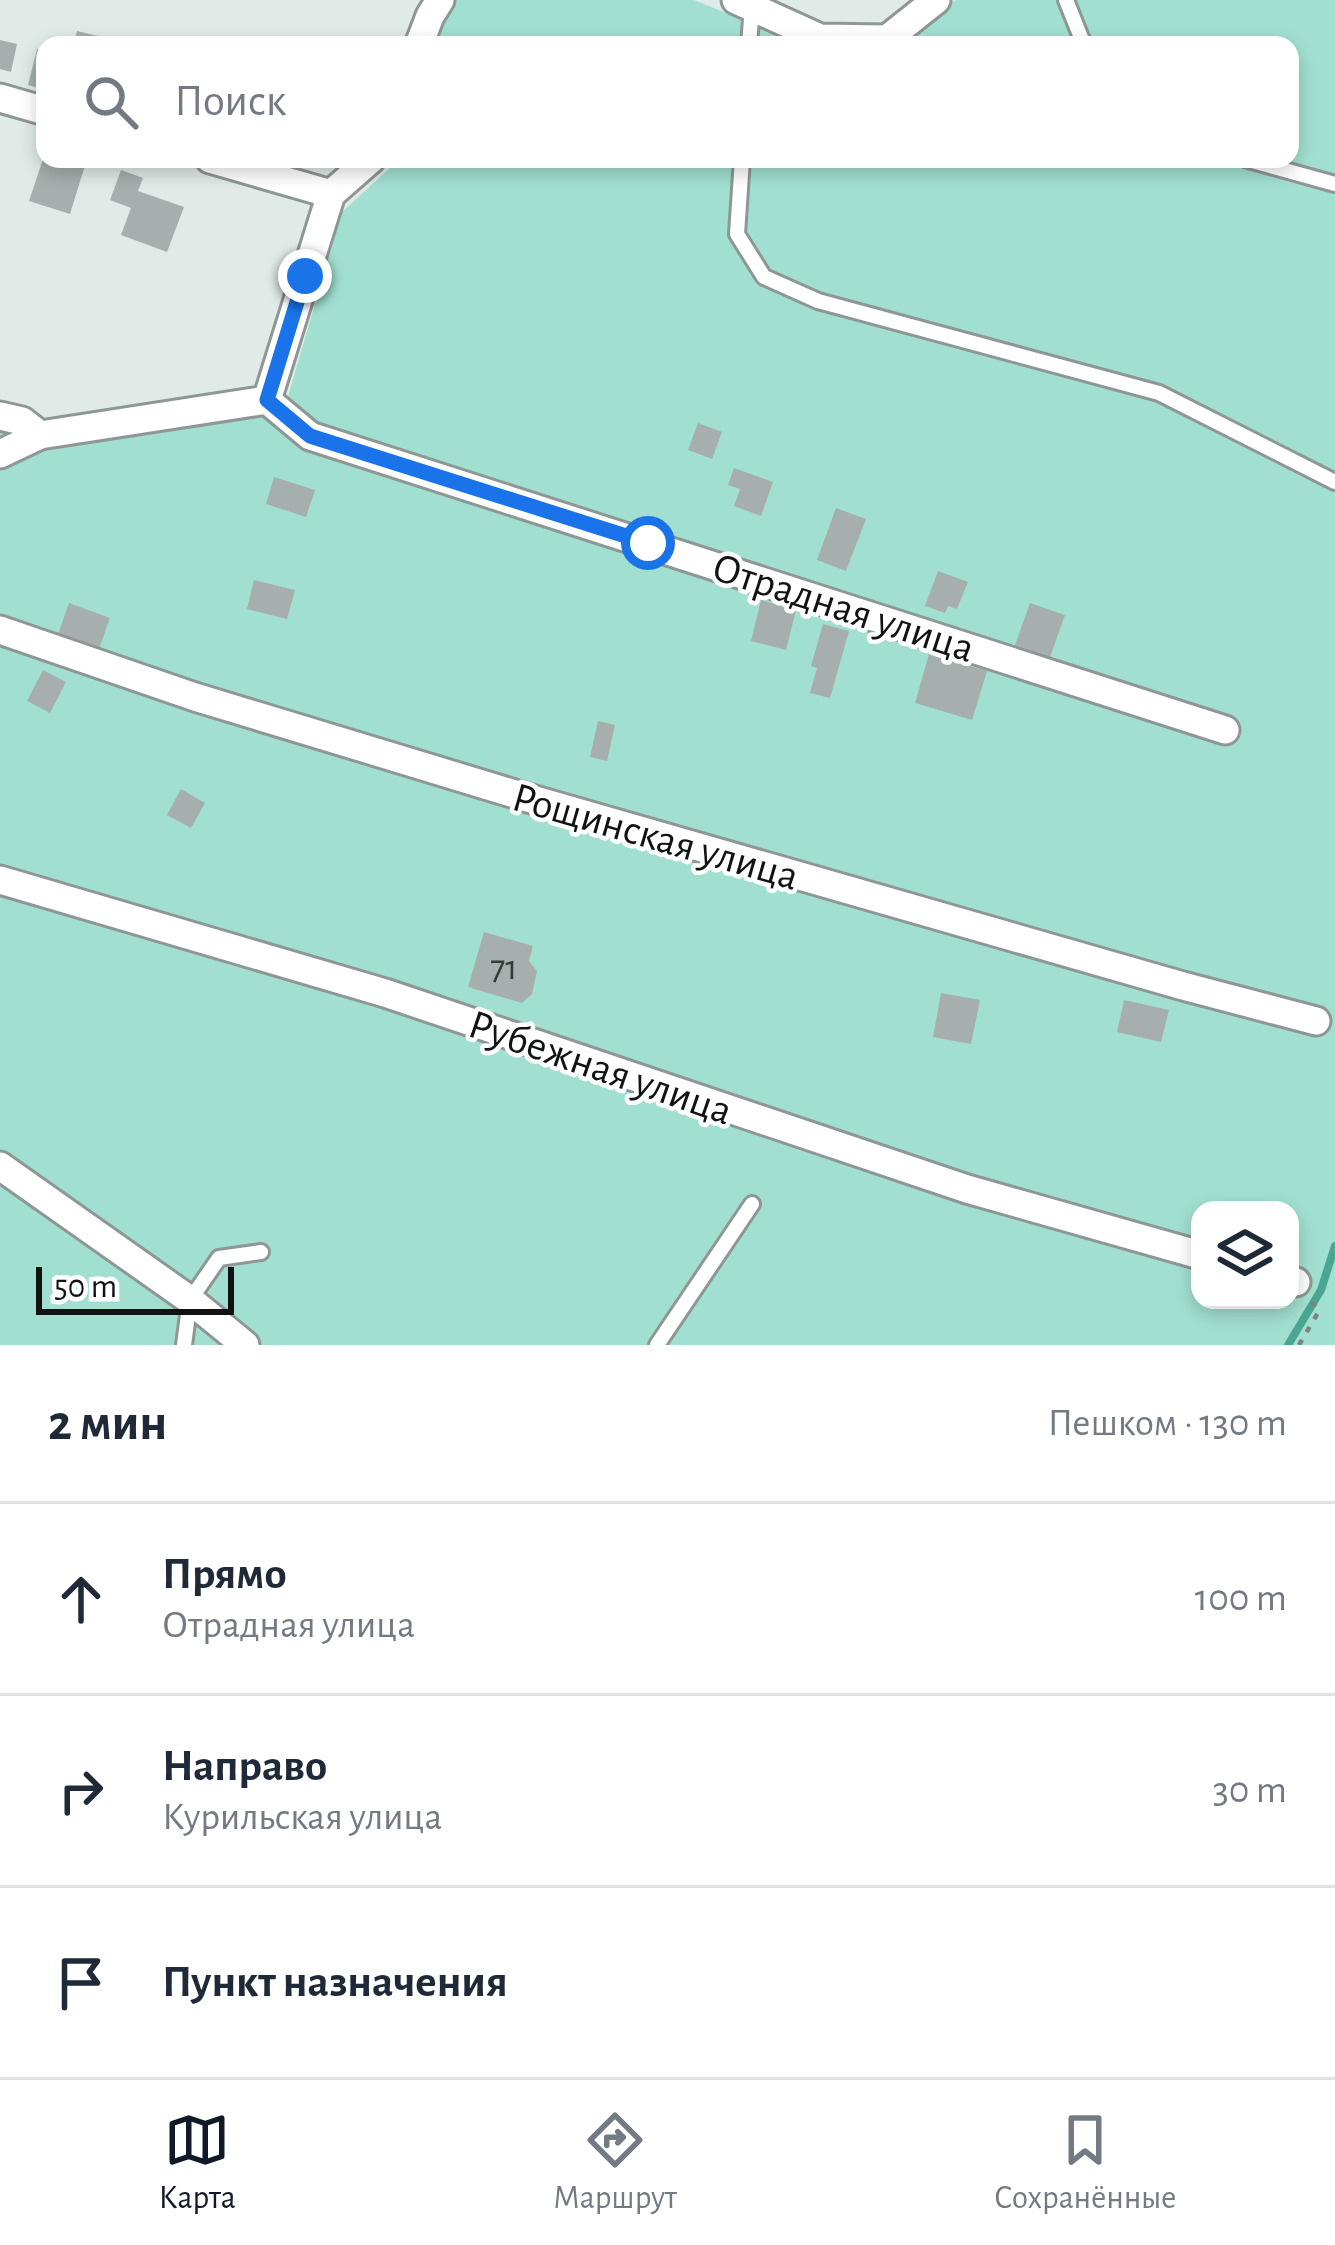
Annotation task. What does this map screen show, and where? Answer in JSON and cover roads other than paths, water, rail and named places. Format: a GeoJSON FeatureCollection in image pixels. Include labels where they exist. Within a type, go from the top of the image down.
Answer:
{"type":"FeatureCollection","features":[{"type":"Feature","properties":{"kind":"street"},"geometry":{"type":"LineString","coordinates":[[422,36],[440,0]]}},
{"type":"Feature","properties":{"kind":"street"},"geometry":{"type":"LineString","coordinates":[[890,36],[936,0]]}},
{"type":"Feature","properties":{"kind":"street"},"geometry":{"type":"LineString","coordinates":[[744,3],[816,36]]}},
{"type":"Feature","properties":{"kind":"street"},"geometry":{"type":"LineString","coordinates":[[0,98],[36,108]]}},
{"type":"Feature","properties":{"kind":"street"},"geometry":{"type":"LineString","coordinates":[[241,168],[331,194]]}},
{"type":"Feature","properties":{"kind":"street"},"geometry":{"type":"LineString","coordinates":[[0,454],[40,435],[267,400],[331,194],[361,168]]}},
{"type":"Feature","properties":{"kind":"street","name":"Отрадная улица"},"geometry":{"type":"LineString","coordinates":[[267,400],[310,436],[1226,730]]}},
{"type":"Feature","properties":{"kind":"street"},"geometry":{"type":"LineString","coordinates":[[0,416],[22,421],[40,435]]}},
{"type":"Feature","properties":{"kind":"street","name":"Рощинская улица"},"geometry":{"type":"LineString","coordinates":[[0,630],[195,697],[528,798],[1316,1021]]}},
{"type":"Feature","properties":{"kind":"street","name":"Рубежная улица"},"geometry":{"type":"LineString","coordinates":[[0,880],[385,993],[967,1190],[1191,1252]]}},
{"type":"Feature","properties":{"kind":"street"},"geometry":{"type":"LineString","coordinates":[[0,1166],[190,1300],[245,1345]]}},
{"type":"Feature","properties":{"kind":"lane"},"geometry":{"type":"LineString","coordinates":[[1066,0],[1080,36]]}},
{"type":"Feature","properties":{"kind":"lane"},"geometry":{"type":"LineString","coordinates":[[744,3],[748,36]]}},
{"type":"Feature","properties":{"kind":"lane"},"geometry":{"type":"LineString","coordinates":[[741,168],[737,234],[764,277],[818,301],[1159,393],[1335,482]]}},
{"type":"Feature","properties":{"kind":"lane"},"geometry":{"type":"LineString","coordinates":[[1277,168],[1335,184]]}},
{"type":"Feature","properties":{"kind":"lane"},"geometry":{"type":"LineString","coordinates":[[657,1345],[752,1204]]}},
{"type":"Feature","properties":{"kind":"lane"},"geometry":{"type":"LineString","coordinates":[[184,1345],[190,1300],[219,1258],[261,1252]]}},
{"type":"Feature","properties":{"kind":"waterway"},"geometry":{"type":"LineString","coordinates":[[1288,1345],[1321,1290],[1335,1246]]}}]}
